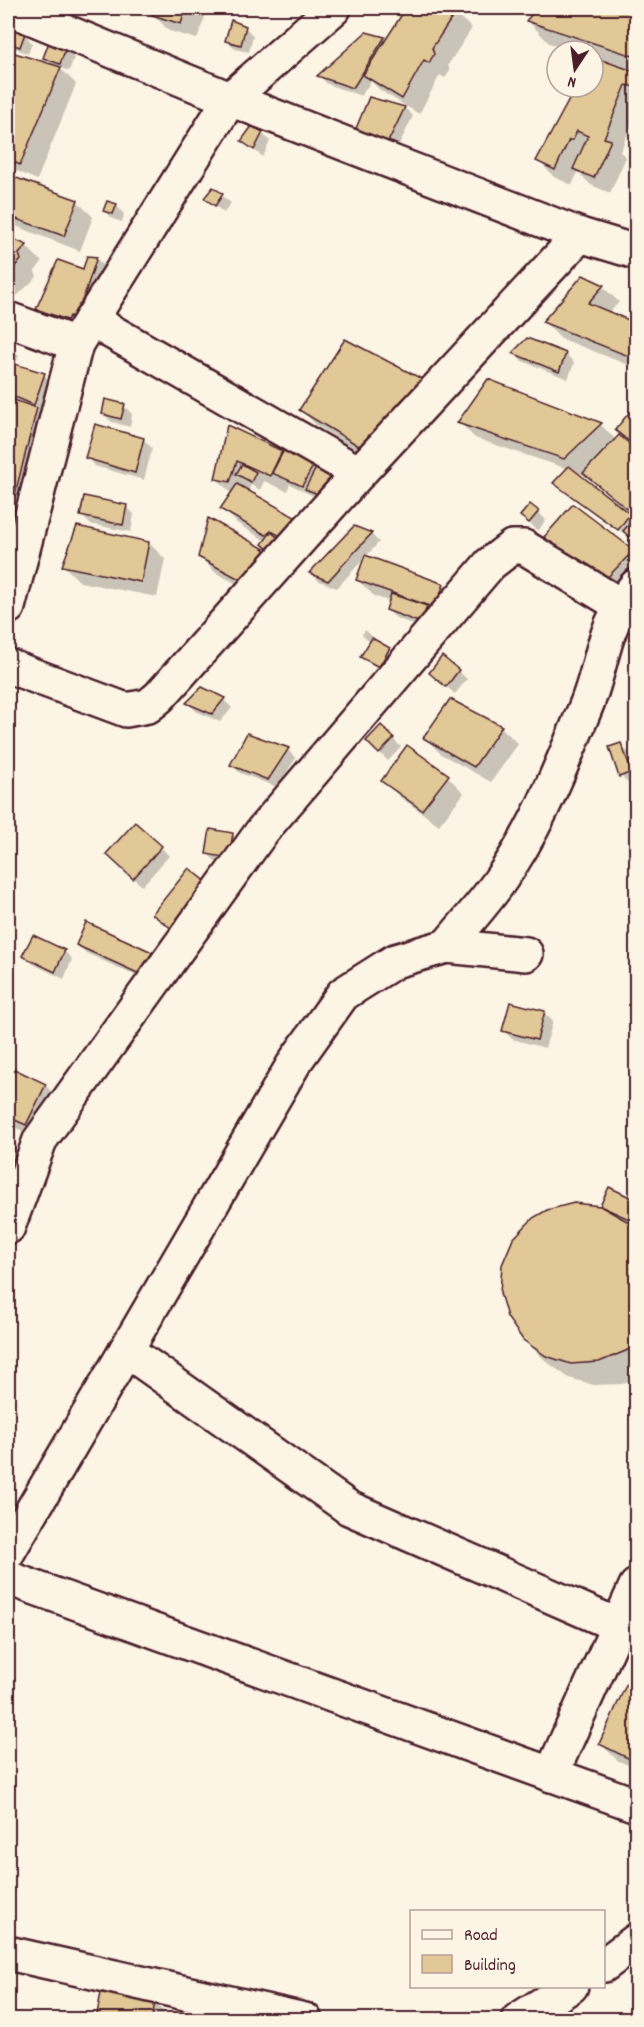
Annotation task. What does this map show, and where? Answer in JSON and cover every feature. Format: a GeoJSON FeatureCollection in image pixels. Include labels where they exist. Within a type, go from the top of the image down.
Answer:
{"type":"FeatureCollection","features":[{"type":"Feature","properties":{"kind":"street"},"geometry":{"type":"LineString","coordinates":[[8,8],[230,99],[580,235],[636,252]]}},
{"type":"Feature","properties":{"kind":"street"},"geometry":{"type":"LineString","coordinates":[[8,607],[84,332],[230,99],[334,8]]}},
{"type":"Feature","properties":{"kind":"street"},"geometry":{"type":"LineString","coordinates":[[8,666],[126,710],[148,706],[159,697],[359,473],[580,235]]}},
{"type":"Feature","properties":{"kind":"street"},"geometry":{"type":"LineString","coordinates":[[8,319],[84,332],[359,473]]}},
{"type":"Feature","properties":{"kind":"street"},"geometry":{"type":"LineString","coordinates":[[8,1227],[40,1140],[256,840],[490,564],[512,547],[524,547],[628,596],[604,640],[593,691],[547,800],[500,881],[447,946]]}},
{"type":"Feature","properties":{"kind":"street"},"geometry":{"type":"LineString","coordinates":[[8,1552],[296,1060],[343,994],[396,961],[447,946],[526,954]]}},
{"type":"Feature","properties":{"kind":"street"},"geometry":{"type":"LineString","coordinates":[[126,1350],[349,1508],[617,1625]]}},
{"type":"Feature","properties":{"kind":"street"},"geometry":{"type":"LineString","coordinates":[[8,1578],[636,1805]]}},
{"type":"Feature","properties":{"kind":"street"},"geometry":{"type":"LineString","coordinates":[[551,1774],[636,1586]]}},
{"type":"Feature","properties":{"kind":"street"},"geometry":{"type":"LineString","coordinates":[[605,1964],[636,1941]]}},
{"type":"Feature","properties":{"kind":"street"},"geometry":{"type":"LineString","coordinates":[[8,1953],[305,2019]]}},
{"type":"Feature","properties":{"kind":"street"},"geometry":{"type":"LineString","coordinates":[[518,2019],[568,1988]]}},
{"type":"Feature","properties":{"kind":"building"},"geometry":{"type":"Polygon","coordinates":[[[154,8],[186,8],[181,24],[152,15],[154,8]]]}},
{"type":"Feature","properties":{"kind":"building"},"geometry":{"type":"Polygon","coordinates":[[[406,8],[452,8],[457,10],[432,48],[434,54],[429,63],[424,60],[402,99],[363,75],[406,8]]]}},
{"type":"Feature","properties":{"kind":"building"},"geometry":{"type":"Polygon","coordinates":[[[537,8],[636,8],[636,57],[605,47],[605,39],[581,39],[526,21],[537,8]]]}},
{"type":"Feature","properties":{"kind":"building"},"geometry":{"type":"Polygon","coordinates":[[[231,20],[246,26],[241,45],[225,41],[231,20]]]}},
{"type":"Feature","properties":{"kind":"building"},"geometry":{"type":"Polygon","coordinates":[[[9,28],[25,33],[20,47],[8,43],[9,28]]]}},
{"type":"Feature","properties":{"kind":"building"},"geometry":{"type":"Polygon","coordinates":[[[366,32],[385,37],[353,88],[317,76],[366,32]]]}},
{"type":"Feature","properties":{"kind":"building"},"geometry":{"type":"Polygon","coordinates":[[[49,42],[66,48],[60,64],[43,58],[49,42]]]}},
{"type":"Feature","properties":{"kind":"building"},"geometry":{"type":"Polygon","coordinates":[[[8,51],[61,67],[20,165],[8,159],[8,51]]]}},
{"type":"Feature","properties":{"kind":"building"},"geometry":{"type":"Polygon","coordinates":[[[605,61],[636,72],[635,87],[626,85],[604,138],[611,140],[594,178],[573,169],[588,136],[577,131],[573,140],[569,140],[555,170],[536,161],[570,99],[605,99],[605,61]]]}},
{"type":"Feature","properties":{"kind":"building"},"geometry":{"type":"Polygon","coordinates":[[[369,97],[405,107],[385,148],[352,138],[369,97]]]}},
{"type":"Feature","properties":{"kind":"building"},"geometry":{"type":"Polygon","coordinates":[[[252,126],[263,132],[254,150],[241,141],[252,126]]]}},
{"type":"Feature","properties":{"kind":"building"},"geometry":{"type":"Polygon","coordinates":[[[8,175],[78,200],[64,236],[8,216],[8,175]]]}},
{"type":"Feature","properties":{"kind":"building"},"geometry":{"type":"Polygon","coordinates":[[[213,187],[223,194],[215,206],[204,198],[213,187]]]}},
{"type":"Feature","properties":{"kind":"building"},"geometry":{"type":"Polygon","coordinates":[[[107,201],[117,204],[113,214],[103,211],[107,201]]]}},
{"type":"Feature","properties":{"kind":"building"},"geometry":{"type":"Polygon","coordinates":[[[8,237],[27,245],[19,254],[21,260],[8,273],[8,237]]]}},
{"type":"Feature","properties":{"kind":"building"},"geometry":{"type":"Polygon","coordinates":[[[87,256],[97,257],[77,317],[70,316],[67,320],[36,309],[58,260],[83,269],[87,256]]]}},
{"type":"Feature","properties":{"kind":"building"},"geometry":{"type":"Polygon","coordinates":[[[583,275],[604,285],[588,303],[636,323],[636,359],[542,322],[583,275]]]}},
{"type":"Feature","properties":{"kind":"building"},"geometry":{"type":"Polygon","coordinates":[[[527,338],[566,353],[559,372],[512,353],[527,338]]]}},
{"type":"Feature","properties":{"kind":"building"},"geometry":{"type":"Polygon","coordinates":[[[345,339],[422,379],[364,449],[299,410],[345,339]]]}},
{"type":"Feature","properties":{"kind":"building"},"geometry":{"type":"Polygon","coordinates":[[[8,362],[45,373],[34,405],[8,394],[8,362]]]}},
{"type":"Feature","properties":{"kind":"building"},"geometry":{"type":"Polygon","coordinates":[[[488,379],[602,423],[564,459],[457,423],[488,379]]]}},
{"type":"Feature","properties":{"kind":"building"},"geometry":{"type":"Polygon","coordinates":[[[8,398],[37,408],[14,498],[8,495],[8,398]]]}},
{"type":"Feature","properties":{"kind":"building"},"geometry":{"type":"Polygon","coordinates":[[[105,399],[125,404],[121,419],[102,414],[105,399]]]}},
{"type":"Feature","properties":{"kind":"building"},"geometry":{"type":"Polygon","coordinates":[[[636,404],[636,447],[615,430],[636,404]]]}},
{"type":"Feature","properties":{"kind":"building"},"geometry":{"type":"Polygon","coordinates":[[[95,424],[144,438],[135,473],[85,458],[95,424]]]}},
{"type":"Feature","properties":{"kind":"building"},"geometry":{"type":"Polygon","coordinates":[[[227,425],[282,451],[270,476],[237,461],[230,482],[215,479],[227,425]]]}},
{"type":"Feature","properties":{"kind":"building"},"geometry":{"type":"Polygon","coordinates":[[[619,435],[636,449],[636,516],[583,473],[619,435]]]}},
{"type":"Feature","properties":{"kind":"building"},"geometry":{"type":"Polygon","coordinates":[[[284,450],[313,466],[302,486],[272,473],[284,450]]]}},
{"type":"Feature","properties":{"kind":"building"},"geometry":{"type":"Polygon","coordinates":[[[242,464],[256,472],[251,482],[236,474],[242,464]]]}},
{"type":"Feature","properties":{"kind":"building"},"geometry":{"type":"Polygon","coordinates":[[[569,466],[630,514],[618,530],[553,483],[569,466]]]}},
{"type":"Feature","properties":{"kind":"building"},"geometry":{"type":"Polygon","coordinates":[[[316,468],[332,477],[318,494],[305,489],[316,468]]]}},
{"type":"Feature","properties":{"kind":"building"},"geometry":{"type":"Polygon","coordinates":[[[237,484],[300,520],[290,541],[271,531],[266,535],[220,509],[237,484]]]}},
{"type":"Feature","properties":{"kind":"building"},"geometry":{"type":"Polygon","coordinates":[[[84,496],[127,505],[123,525],[80,516],[84,496]]]}},
{"type":"Feature","properties":{"kind":"building"},"geometry":{"type":"Polygon","coordinates":[[[8,504],[15,506],[8,532],[8,504]]]}},
{"type":"Feature","properties":{"kind":"building"},"geometry":{"type":"Polygon","coordinates":[[[530,504],[539,511],[529,523],[520,516],[530,504]]]}},
{"type":"Feature","properties":{"kind":"building"},"geometry":{"type":"Polygon","coordinates":[[[573,504],[634,550],[602,583],[544,537],[573,504]]]}},
{"type":"Feature","properties":{"kind":"building"},"geometry":{"type":"Polygon","coordinates":[[[208,518],[270,552],[247,583],[198,557],[208,518]]]}},
{"type":"Feature","properties":{"kind":"building"},"geometry":{"type":"Polygon","coordinates":[[[634,519],[636,522],[636,543],[623,531],[634,519]]]}},
{"type":"Feature","properties":{"kind":"building"},"geometry":{"type":"Polygon","coordinates":[[[77,526],[149,542],[141,582],[62,566],[77,526]]]}},
{"type":"Feature","properties":{"kind":"building"},"geometry":{"type":"Polygon","coordinates":[[[354,526],[372,533],[328,581],[309,573],[354,526]]]}},
{"type":"Feature","properties":{"kind":"building"},"geometry":{"type":"Polygon","coordinates":[[[271,532],[282,541],[273,553],[262,544],[271,532]]]}},
{"type":"Feature","properties":{"kind":"building"},"geometry":{"type":"Polygon","coordinates":[[[365,555],[444,584],[435,608],[356,580],[365,555]]]}},
{"type":"Feature","properties":{"kind":"building"},"geometry":{"type":"Polygon","coordinates":[[[391,594],[427,606],[421,623],[386,610],[391,594]]]}},
{"type":"Feature","properties":{"kind":"building"},"geometry":{"type":"Polygon","coordinates":[[[372,638],[390,648],[379,667],[360,657],[372,638]]]}},
{"type":"Feature","properties":{"kind":"building"},"geometry":{"type":"Polygon","coordinates":[[[442,656],[459,670],[446,687],[429,673],[442,656]]]}},
{"type":"Feature","properties":{"kind":"building"},"geometry":{"type":"Polygon","coordinates":[[[202,687],[225,698],[212,714],[186,703],[202,687]]]}},
{"type":"Feature","properties":{"kind":"building"},"geometry":{"type":"Polygon","coordinates":[[[450,699],[502,726],[474,767],[423,738],[450,699]]]}},
{"type":"Feature","properties":{"kind":"building"},"geometry":{"type":"Polygon","coordinates":[[[381,725],[394,738],[379,754],[366,741],[381,725]]]}},
{"type":"Feature","properties":{"kind":"building"},"geometry":{"type":"Polygon","coordinates":[[[247,733],[289,748],[268,780],[230,765],[247,733]]]}},
{"type":"Feature","properties":{"kind":"building"},"geometry":{"type":"Polygon","coordinates":[[[621,743],[632,772],[619,777],[609,747],[621,743]]]}},
{"type":"Feature","properties":{"kind":"building"},"geometry":{"type":"Polygon","coordinates":[[[407,745],[449,775],[422,810],[381,781],[407,745]]]}},
{"type":"Feature","properties":{"kind":"building"},"geometry":{"type":"Polygon","coordinates":[[[135,822],[162,846],[133,879],[106,854],[135,822]]]}},
{"type":"Feature","properties":{"kind":"building"},"geometry":{"type":"Polygon","coordinates":[[[210,829],[233,833],[229,858],[206,854],[210,829]]]}},
{"type":"Feature","properties":{"kind":"building"},"geometry":{"type":"Polygon","coordinates":[[[189,868],[212,886],[176,932],[152,914],[189,868]]]}},
{"type":"Feature","properties":{"kind":"building"},"geometry":{"type":"Polygon","coordinates":[[[86,922],[152,952],[142,975],[76,945],[86,922]]]}},
{"type":"Feature","properties":{"kind":"building"},"geometry":{"type":"Polygon","coordinates":[[[33,935],[65,950],[55,972],[22,956],[33,935]]]}},
{"type":"Feature","properties":{"kind":"building"},"geometry":{"type":"Polygon","coordinates":[[[510,1002],[545,1011],[537,1040],[502,1031],[510,1002]]]}},
{"type":"Feature","properties":{"kind":"building"},"geometry":{"type":"Polygon","coordinates":[[[8,1066],[46,1084],[26,1125],[8,1117],[8,1066]]]}},
{"type":"Feature","properties":{"kind":"building"},"geometry":{"type":"Polygon","coordinates":[[[8,1143],[15,1145],[8,1167],[8,1143]]]}},
{"type":"Feature","properties":{"kind":"building"},"geometry":{"type":"Polygon","coordinates":[[[609,1187],[636,1200],[631,1220],[600,1206],[609,1187]]]}},
{"type":"Feature","properties":{"kind":"building"},"geometry":{"type":"Polygon","coordinates":[[[574,1203],[600,1206],[636,1226],[636,1341],[628,1350],[599,1362],[571,1364],[546,1356],[523,1340],[507,1317],[500,1293],[502,1265],[513,1239],[533,1218],[547,1210],[574,1203]]]}},
{"type":"Feature","properties":{"kind":"building"},"geometry":{"type":"Polygon","coordinates":[[[636,1663],[636,1762],[599,1744],[636,1663]]]}},
{"type":"Feature","properties":{"kind":"building"},"geometry":{"type":"Polygon","coordinates":[[[101,1992],[155,2001],[152,2020],[96,2020],[101,1992]]]}}]}
